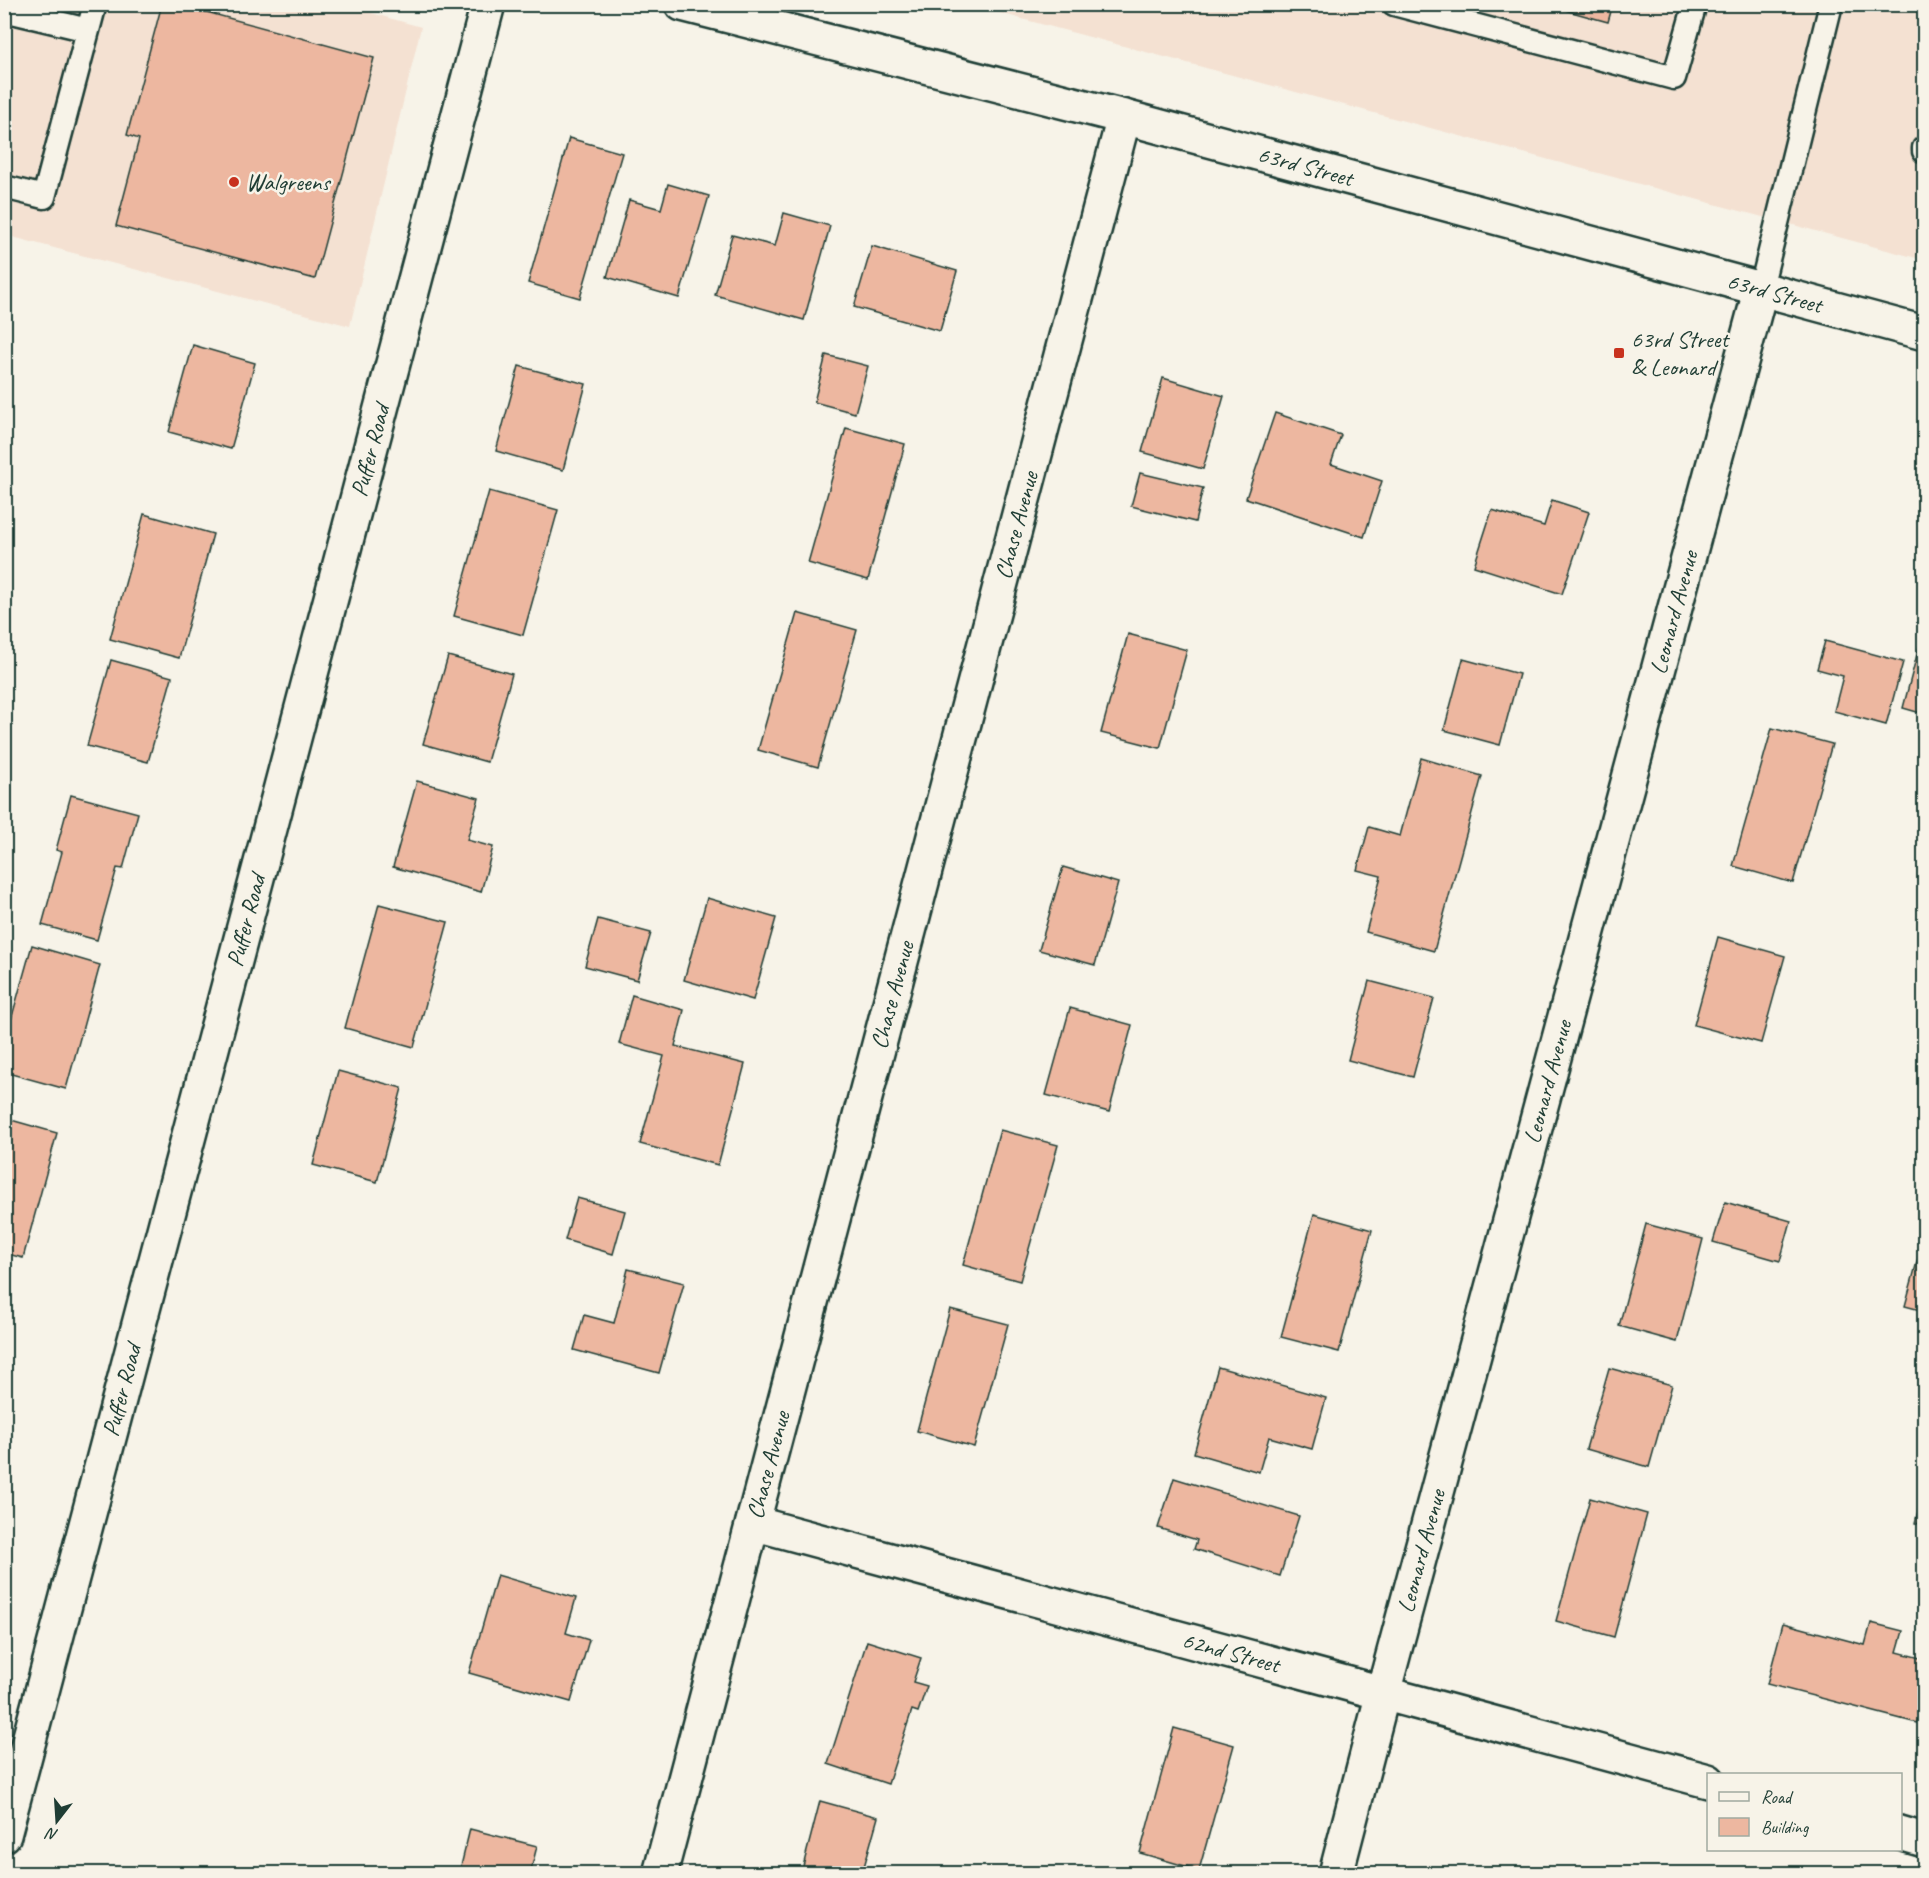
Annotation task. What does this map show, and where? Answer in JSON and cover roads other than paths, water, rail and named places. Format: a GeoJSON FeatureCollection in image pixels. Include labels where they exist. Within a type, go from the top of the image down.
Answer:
{"type":"FeatureCollection","features":[{"type":"Feature","properties":{"kind":"street","name":"Puffer Road"},"geometry":{"type":"LineString","coordinates":[[4,1835],[488,4]]}},
{"type":"Feature","properties":{"kind":"street","name":"63rd Street"},"geometry":{"type":"LineString","coordinates":[[682,4],[1124,117],[1924,333]]}},
{"type":"Feature","properties":{"kind":"street","name":"Chase Avenue"},"geometry":{"type":"LineString","coordinates":[[660,1874],[1124,117]]}},
{"type":"Feature","properties":{"kind":"street","name":"Leonard Avenue"},"geometry":{"type":"LineString","coordinates":[[1336,1874],[1761,288]]}},
{"type":"Feature","properties":{"kind":"street","name":"62nd Street"},"geometry":{"type":"LineString","coordinates":[[753,1523],[1707,1781]]}},
{"type":"Feature","properties":{"kind":"street"},"geometry":{"type":"LineString","coordinates":[[1902,1834],[1924,1840]]}},
{"type":"Feature","properties":{"kind":"lane"},"geometry":{"type":"LineString","coordinates":[[4,187],[44,197],[95,4]]}},
{"type":"Feature","properties":{"kind":"lane"},"geometry":{"type":"LineString","coordinates":[[1394,4],[1449,11],[1674,78],[1695,4]]}},
{"type":"Feature","properties":{"kind":"lane"},"geometry":{"type":"LineString","coordinates":[[1761,288],[1831,4]]}},
{"type":"Feature","properties":{"kind":"lane"},"geometry":{"type":"LineString","coordinates":[[4,10],[88,30]]}},
{"type":"Feature","properties":{"kind":"place","name":"Walgreens"},"geometry":{"type":"Point","coordinates":[234,182]}},
{"type":"Feature","properties":{"kind":"place","name":"63rd Street & Leonard"},"geometry":{"type":"Point","coordinates":[1619,353]}}]}
